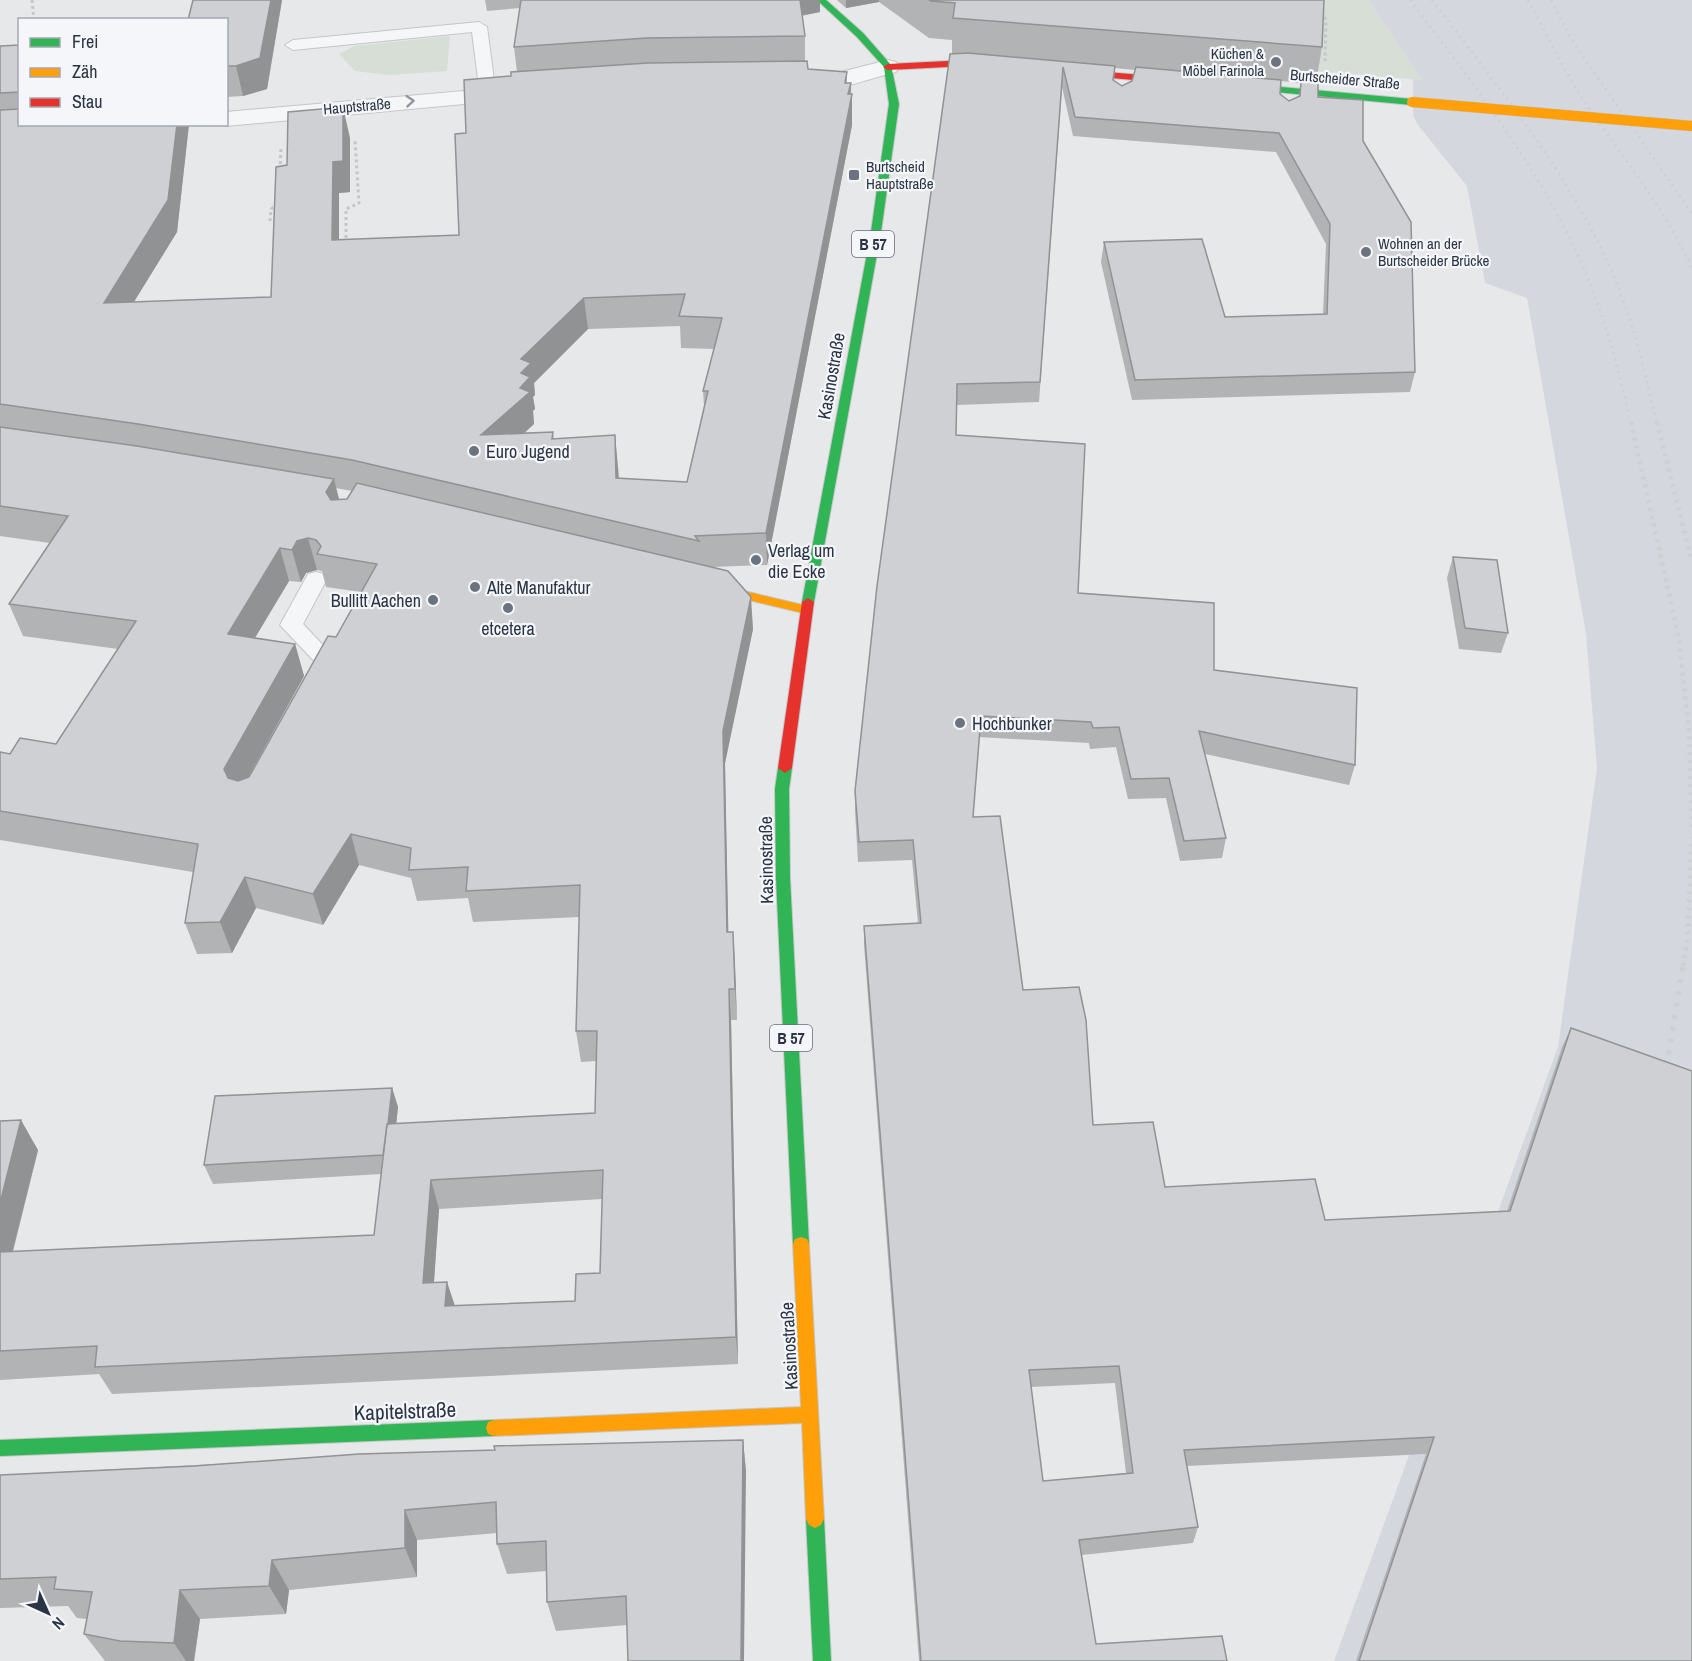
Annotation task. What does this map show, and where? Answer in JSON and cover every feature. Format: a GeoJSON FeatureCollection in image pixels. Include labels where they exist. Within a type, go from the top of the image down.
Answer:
{"type":"FeatureCollection","features":[{"type":"Feature","properties":{"kind":"main road"},"geometry":{"type":"LineString","coordinates":[[821,0],[860,35],[888,67],[967,63],[1014,67]]}},
{"type":"Feature","properties":{"kind":"main road","name":"Kasinostraße"},"geometry":{"type":"LineString","coordinates":[[822,1661],[783,878],[782,789],[807,610],[876,232],[894,104],[888,67]]}},
{"type":"Feature","properties":{"kind":"main road"},"geometry":{"type":"LineString","coordinates":[[1049,70],[1124,82],[1189,82]]}},
{"type":"Feature","properties":{"kind":"main road","name":"Burtscheider Straße"},"geometry":{"type":"LineString","coordinates":[[1222,85],[1288,96],[1324,94],[1692,126]]}},
{"type":"Feature","properties":{"kind":"main road"},"geometry":{"type":"LineString","coordinates":[[691,582],[807,610]]}},
{"type":"Feature","properties":{"kind":"main road","name":"Kapitelstraße"},"geometry":{"type":"LineString","coordinates":[[0,1448],[811,1415]]}},
{"type":"Feature","properties":{"kind":"street"},"geometry":{"type":"LineString","coordinates":[[779,84],[829,82],[888,67]]}},
{"type":"Feature","properties":{"kind":"street","name":"Hauptstraße"},"geometry":{"type":"LineString","coordinates":[[228,119],[354,106],[535,92]]}},
{"type":"Feature","properties":{"kind":"lane"},"geometry":{"type":"LineString","coordinates":[[293,45],[479,27],[488,95]]}},
{"type":"Feature","properties":{"kind":"lane"},"geometry":{"type":"LineString","coordinates":[[305,702],[327,661],[291,625],[316,579]]}},
{"type":"Feature","properties":{"kind":"path"},"geometry":{"type":"LineString","coordinates":[[32,0],[34,18]]}},
{"type":"Feature","properties":{"kind":"path"},"geometry":{"type":"LineString","coordinates":[[1318,0],[1326,20],[1324,94]]}},
{"type":"Feature","properties":{"kind":"path"},"geometry":{"type":"LineString","coordinates":[[346,244],[346,209],[359,203],[354,106]]}},
{"type":"Feature","properties":{"kind":"path"},"geometry":{"type":"LineString","coordinates":[[279,181],[283,114]]}},
{"type":"Feature","properties":{"kind":"path"},"geometry":{"type":"LineString","coordinates":[[270,221],[272,209],[278,204],[278,212]]}},
{"type":"Feature","properties":{"kind":"shaded area"},"geometry":{"type":"Polygon","coordinates":[[[1310,0],[1368,0],[1423,80],[1316,71],[1310,0]]]}},
{"type":"Feature","properties":{"kind":"shaded area"},"geometry":{"type":"Polygon","coordinates":[[[1368,0],[1692,0],[1692,1661],[1334,1661],[1558,1047],[1597,768],[1586,634],[1527,298],[1485,283],[1467,186],[1418,125],[1413,115],[1413,79],[1422,80],[1368,0]]]}},
{"type":"Feature","properties":{"kind":"shaded area"},"geometry":{"type":"Polygon","coordinates":[[[450,36],[447,71],[389,75],[355,71],[339,54],[355,46],[450,36]]]}},
{"type":"Feature","properties":{"kind":"building"},"geometry":{"type":"Polygon","coordinates":[[[193,0],[271,0],[260,58],[236,66],[228,66],[228,18],[188,18],[193,0]]]}},
{"type":"Feature","properties":{"kind":"building"},"geometry":{"type":"Polygon","coordinates":[[[521,0],[800,0],[805,36],[647,38],[514,47],[521,0]]]}},
{"type":"Feature","properties":{"kind":"building"},"geometry":{"type":"Polygon","coordinates":[[[929,0],[1324,0],[1322,47],[953,18],[955,3],[929,0]]]}},
{"type":"Feature","properties":{"kind":"building"},"geometry":{"type":"Polygon","coordinates":[[[18,45],[18,92],[0,93],[0,46],[18,45]]]}},
{"type":"Feature","properties":{"kind":"building"},"geometry":{"type":"Polygon","coordinates":[[[968,53],[1115,66],[1113,80],[1122,86],[1132,81],[1136,67],[1281,80],[1280,94],[1289,101],[1300,96],[1301,82],[1318,83],[1318,97],[1363,100],[1363,141],[1411,222],[1415,372],[1135,380],[1104,242],[1202,239],[1225,317],[1327,314],[1330,224],[1279,133],[1075,117],[1063,67],[1040,382],[957,384],[956,435],[1085,444],[1078,593],[1214,603],[1214,670],[1357,688],[1355,765],[1199,731],[1226,838],[1184,841],[1169,778],[1131,779],[1119,727],[1093,728],[1091,722],[981,716],[973,817],[1000,816],[1023,990],[1079,987],[1086,1020],[1093,1125],[1153,1122],[1165,1187],[1315,1179],[1325,1220],[1510,1211],[1571,1028],[1692,1071],[1692,1661],[1359,1661],[1434,1437],[1184,1450],[1198,1527],[1079,1540],[1096,1644],[1222,1636],[1227,1661],[921,1661],[864,926],[921,923],[913,840],[859,842],[855,791],[877,586],[950,54],[968,53]],[[1119,1366],[1029,1370],[1043,1481],[1133,1473],[1119,1366]]]}},
{"type":"Feature","properties":{"kind":"building"},"geometry":{"type":"Polygon","coordinates":[[[807,61],[808,69],[847,72],[845,83],[851,83],[848,94],[852,94],[766,533],[695,536],[699,541],[352,460],[138,424],[0,404],[0,110],[18,109],[18,126],[177,126],[168,200],[104,303],[271,297],[276,167],[287,165],[288,112],[343,107],[343,161],[333,162],[332,240],[459,235],[455,134],[466,133],[464,80],[511,76],[511,72],[648,63],[807,61]],[[685,294],[584,298],[521,359],[531,363],[521,373],[530,377],[520,388],[530,392],[481,435],[553,432],[552,439],[615,435],[616,478],[687,482],[708,391],[703,391],[722,318],[679,316],[685,294]]]}},
{"type":"Feature","properties":{"kind":"building"},"geometry":{"type":"Polygon","coordinates":[[[0,427],[137,446],[334,479],[326,492],[331,500],[347,499],[357,483],[728,571],[751,597],[723,731],[727,932],[733,932],[735,989],[729,989],[736,1337],[95,1367],[97,1346],[0,1351],[0,1252],[374,1235],[387,1124],[595,1113],[597,1031],[576,1031],[580,885],[466,891],[468,867],[409,870],[411,848],[351,834],[313,894],[245,877],[220,922],[185,923],[198,844],[0,811],[0,752],[10,754],[20,738],[56,744],[136,621],[9,604],[68,516],[0,506],[0,427]],[[308,538],[297,541],[292,550],[280,548],[228,634],[295,644],[224,769],[228,778],[238,781],[249,777],[328,636],[336,637],[377,564],[317,554],[321,546],[316,540],[308,538]],[[603,1170],[431,1180],[423,1283],[447,1282],[445,1306],[575,1301],[576,1274],[600,1273],[603,1170]]]}},
{"type":"Feature","properties":{"kind":"building"},"geometry":{"type":"Polygon","coordinates":[[[1453,557],[1497,560],[1508,633],[1465,628],[1453,557]]]}},
{"type":"Feature","properties":{"kind":"building"},"geometry":{"type":"Polygon","coordinates":[[[392,1088],[383,1155],[204,1165],[215,1096],[392,1088]]]}},
{"type":"Feature","properties":{"kind":"building"},"geometry":{"type":"Polygon","coordinates":[[[21,1120],[0,1203],[0,1121],[21,1120]]]}},
{"type":"Feature","properties":{"kind":"building"},"geometry":{"type":"Polygon","coordinates":[[[743,1440],[741,1661],[628,1661],[626,1596],[547,1602],[546,1541],[497,1544],[496,1502],[405,1510],[405,1548],[272,1560],[269,1586],[180,1590],[174,1643],[120,1641],[84,1634],[92,1592],[54,1589],[56,1577],[0,1579],[0,1475],[194,1466],[359,1454],[495,1450],[494,1446],[743,1440]]]}},
{"type":"Feature","properties":{"kind":"railway"},"geometry":{"type":"LineString","coordinates":[[1410,0],[1506,131],[1528,164],[1568,234],[1606,327],[1631,424]]}},
{"type":"Feature","properties":{"kind":"railway"},"geometry":{"type":"LineString","coordinates":[[1432,0],[1539,143],[1586,219],[1623,300],[1642,361],[1657,424]]}},
{"type":"Feature","properties":{"kind":"railway"},"geometry":{"type":"LineString","coordinates":[[1528,0],[1574,86],[1658,207],[1692,268]]}},
{"type":"Feature","properties":{"kind":"railway"},"geometry":{"type":"LineString","coordinates":[[1551,0],[1570,37],[1692,214]]}},
{"type":"Feature","properties":{"kind":"railway"},"geometry":{"type":"LineString","coordinates":[[1631,422],[1679,639],[1689,733],[1692,828]]}},
{"type":"Feature","properties":{"kind":"railway"},"geometry":{"type":"LineString","coordinates":[[1657,422],[1692,562]]}},
{"type":"Feature","properties":{"kind":"railway"},"geometry":{"type":"LineString","coordinates":[[1683,966],[1687,942],[1692,837]]}},
{"type":"Feature","properties":{"kind":"railway"},"geometry":{"type":"LineString","coordinates":[[1665,1078],[1683,964]]}},
{"type":"Feature","properties":{"kind":"traffic: fast"},"geometry":{"type":"LineString","coordinates":[[808,602],[876,232],[894,104],[888,67],[860,35],[821,0]]}},
{"type":"Feature","properties":{"kind":"traffic: fast"},"geometry":{"type":"LineString","coordinates":[[1237,86],[1412,102]]}},
{"type":"Feature","properties":{"kind":"traffic: fast"},"geometry":{"type":"LineString","coordinates":[[785,768],[782,789],[783,878],[801,1244]]}},
{"type":"Feature","properties":{"kind":"traffic: fast"},"geometry":{"type":"LineString","coordinates":[[0,1448],[494,1428]]}},
{"type":"Feature","properties":{"kind":"traffic: fast"},"geometry":{"type":"LineString","coordinates":[[815,1519],[822,1661]]}},
{"type":"Feature","properties":{"kind":"traffic: slow"},"geometry":{"type":"LineString","coordinates":[[1412,102],[1692,126]]}},
{"type":"Feature","properties":{"kind":"traffic: slow"},"geometry":{"type":"LineString","coordinates":[[707,586],[807,610]]}},
{"type":"Feature","properties":{"kind":"traffic: slow"},"geometry":{"type":"LineString","coordinates":[[801,1244],[815,1519]]}},
{"type":"Feature","properties":{"kind":"traffic: slow"},"geometry":{"type":"LineString","coordinates":[[494,1428],[811,1415]]}},
{"type":"Feature","properties":{"kind":"traffic: jam"},"geometry":{"type":"LineString","coordinates":[[888,67],[967,63],[994,65]]}},
{"type":"Feature","properties":{"kind":"traffic: jam"},"geometry":{"type":"LineString","coordinates":[[1069,72],[1179,81]]}},
{"type":"Feature","properties":{"kind":"traffic: jam"},"geometry":{"type":"LineString","coordinates":[[785,768],[808,602]]}},
{"type":"Feature","properties":{"kind":"place","name":"Küchen & Möbel Farinola"},"geometry":{"type":"Point","coordinates":[1276,62]}},
{"type":"Feature","properties":{"kind":"place","name":"Burtscheid Hauptstraße"},"geometry":{"type":"Point","coordinates":[854,175]}},
{"type":"Feature","properties":{"kind":"place","name":"Wohnen an der Burtscheider Brücke"},"geometry":{"type":"Point","coordinates":[1366,252]}},
{"type":"Feature","properties":{"kind":"place","name":"Euro Jugend"},"geometry":{"type":"Point","coordinates":[474,451]}},
{"type":"Feature","properties":{"kind":"place","name":"Verlag um die Ecke"},"geometry":{"type":"Point","coordinates":[756,560]}},
{"type":"Feature","properties":{"kind":"place","name":"Alte Manufaktur"},"geometry":{"type":"Point","coordinates":[475,587]}},
{"type":"Feature","properties":{"kind":"place","name":"Bullitt Aachen"},"geometry":{"type":"Point","coordinates":[433,600]}},
{"type":"Feature","properties":{"kind":"place","name":"etcetera"},"geometry":{"type":"Point","coordinates":[508,608]}},
{"type":"Feature","properties":{"kind":"place","name":"Hochbunker"},"geometry":{"type":"Point","coordinates":[960,723]}}]}
